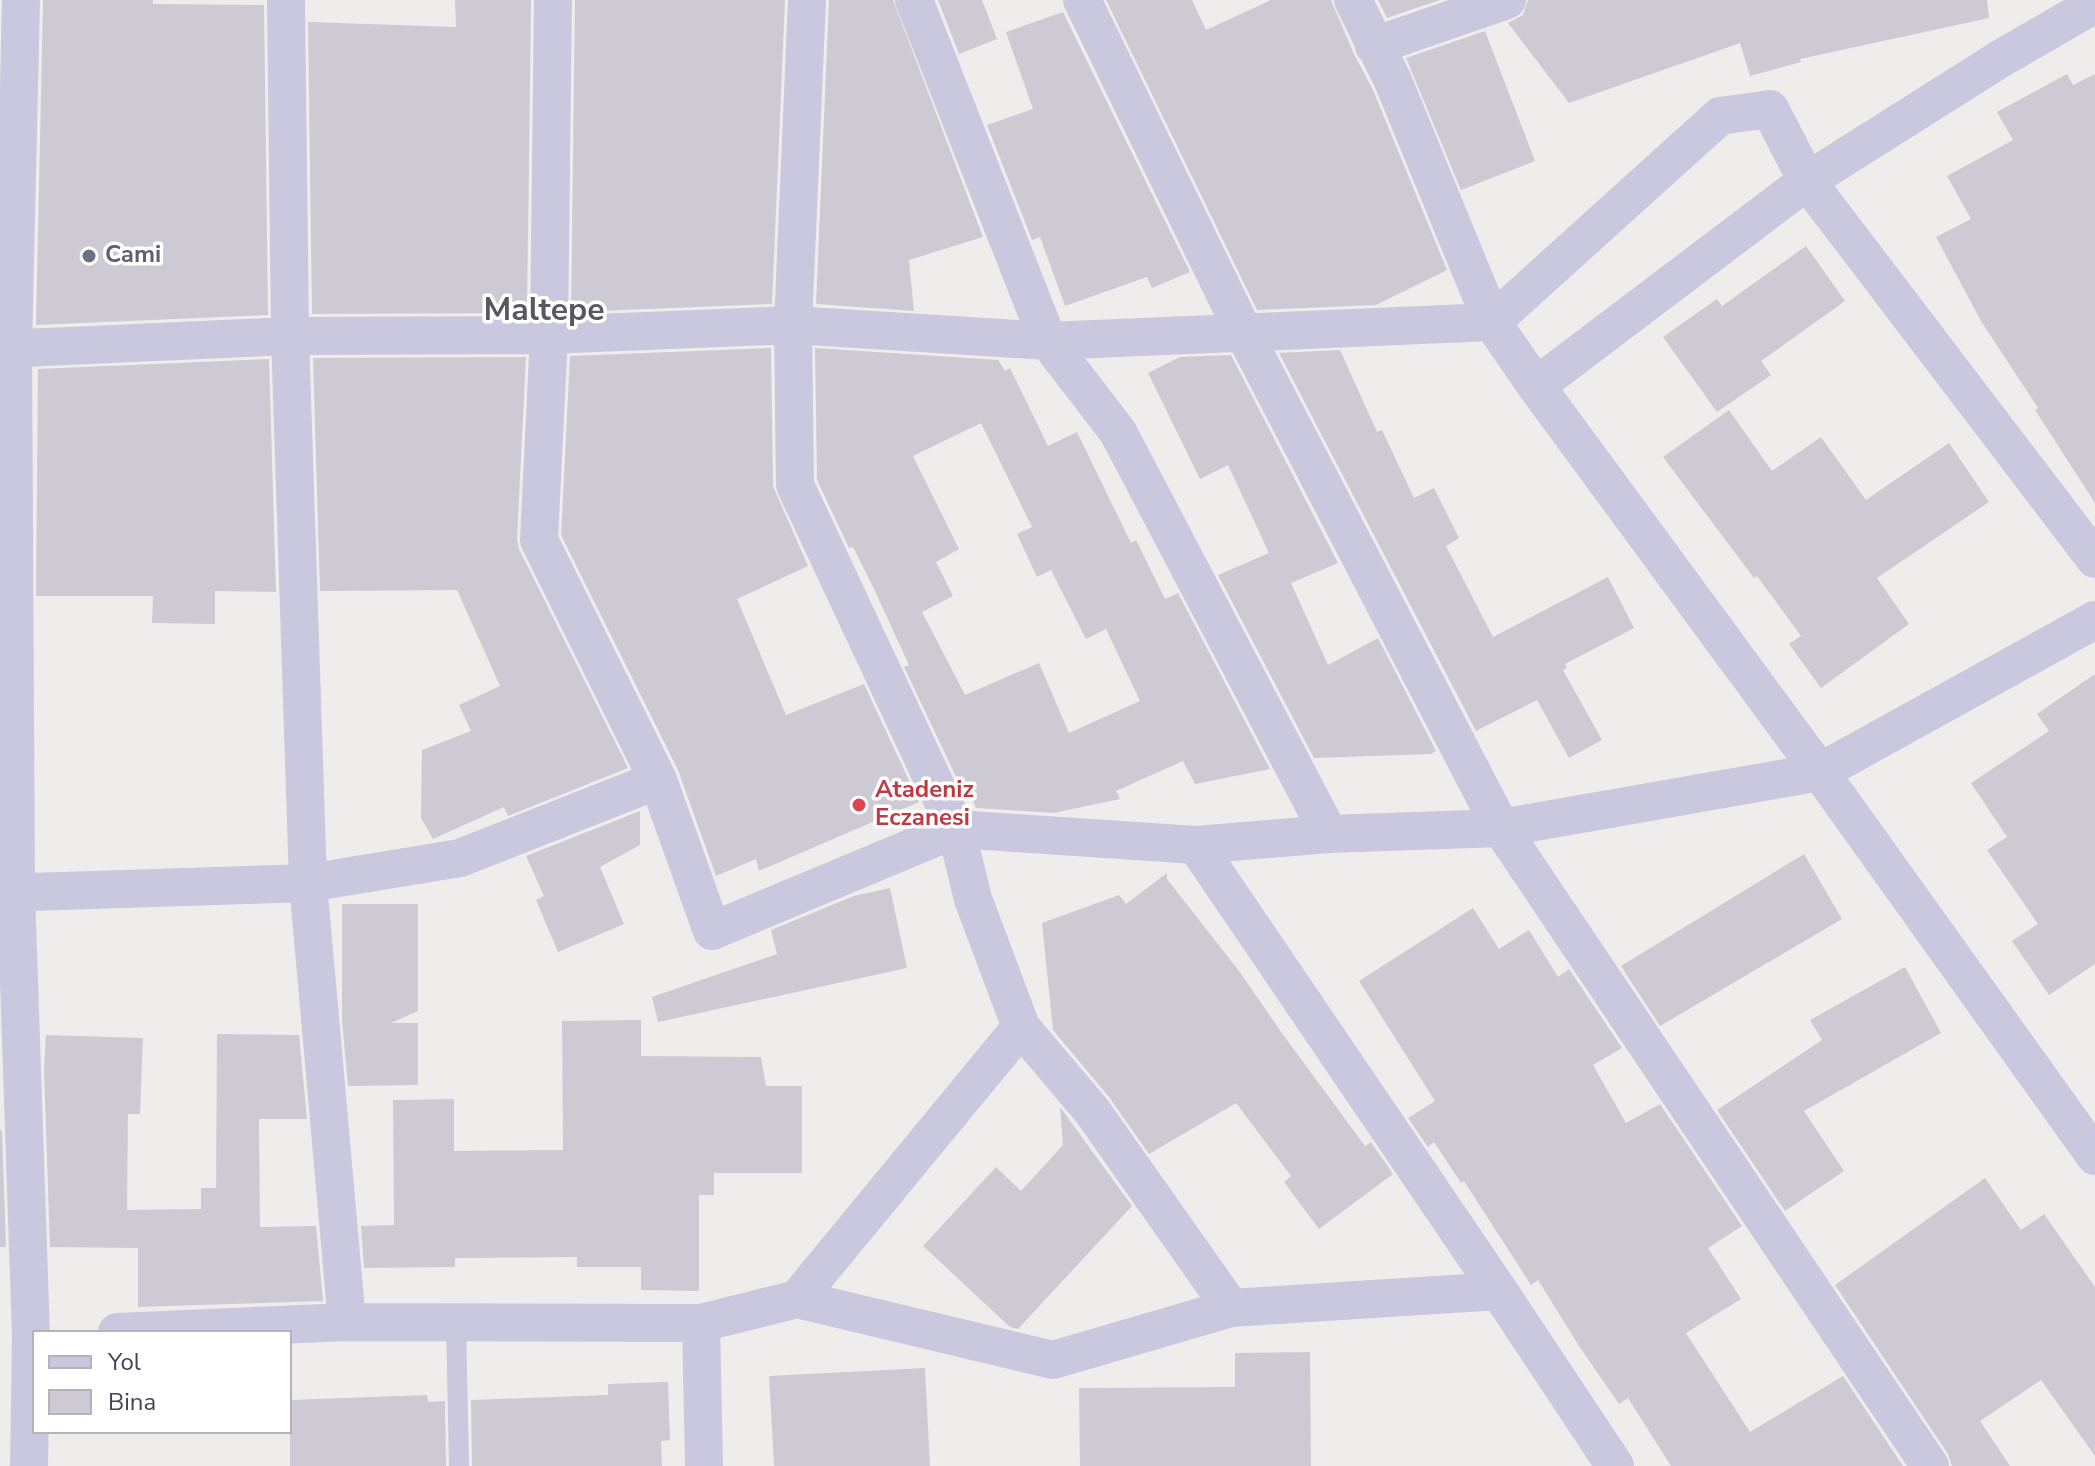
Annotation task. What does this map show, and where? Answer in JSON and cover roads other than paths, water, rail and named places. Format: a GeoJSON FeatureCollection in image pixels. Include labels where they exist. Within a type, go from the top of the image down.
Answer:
{"type":"FeatureCollection","features":[{"type":"Feature","properties":{"kind":"street"},"geometry":{"type":"LineString","coordinates":[[21,0],[7,349],[8,893],[29,1466]]}},
{"type":"Feature","properties":{"kind":"street"},"geometry":{"type":"LineString","coordinates":[[286,0],[290,336],[308,883],[347,1322]]}},
{"type":"Feature","properties":{"kind":"street"},"geometry":{"type":"LineString","coordinates":[[553,0],[549,335],[539,540],[658,780],[712,931],[956,829],[1196,845],[1329,834],[1501,828],[1820,772],[2095,620]]}},
{"type":"Feature","properties":{"kind":"street"},"geometry":{"type":"LineString","coordinates":[[807,0],[793,325],[795,485],[956,829],[973,899],[1021,1027],[1092,1111],[1231,1308]]}},
{"type":"Feature","properties":{"kind":"street"},"geometry":{"type":"LineString","coordinates":[[914,0],[1048,341],[1118,432],[1329,834]]}},
{"type":"Feature","properties":{"kind":"street"},"geometry":{"type":"LineString","coordinates":[[1082,0],[1243,331],[1501,828],[1930,1466]]}},
{"type":"Feature","properties":{"kind":"street"},"geometry":{"type":"LineString","coordinates":[[1353,0],[1393,81],[1492,322],[2095,1156]]}},
{"type":"Feature","properties":{"kind":"street"},"geometry":{"type":"LineString","coordinates":[[1374,46],[1507,0]]}},
{"type":"Feature","properties":{"kind":"street"},"geometry":{"type":"LineString","coordinates":[[1536,386],[1807,181],[2000,59],[2095,4]]}},
{"type":"Feature","properties":{"kind":"street"},"geometry":{"type":"LineString","coordinates":[[7,349],[290,336],[549,335],[793,325],[1048,341],[1492,322],[1720,116],[1770,109],[1807,181],[2095,559]]}},
{"type":"Feature","properties":{"kind":"street"},"geometry":{"type":"LineString","coordinates":[[8,893],[308,883],[460,858],[658,780]]}},
{"type":"Feature","properties":{"kind":"street"},"geometry":{"type":"LineString","coordinates":[[1196,845],[1615,1466]]}},
{"type":"Feature","properties":{"kind":"street"},"geometry":{"type":"LineString","coordinates":[[797,1299],[1021,1027]]}},
{"type":"Feature","properties":{"kind":"street"},"geometry":{"type":"LineString","coordinates":[[163,1330],[347,1322],[701,1323],[797,1299],[1053,1360],[1231,1308],[1499,1291]]}},
{"type":"Feature","properties":{"kind":"street"},"geometry":{"type":"LineString","coordinates":[[701,1323],[704,1466]]}},
{"type":"Feature","properties":{"kind":"lane"},"geometry":{"type":"LineString","coordinates":[[456,1322],[459,1466]]}},
{"type":"Feature","properties":{"kind":"place","name":"Cami"},"geometry":{"type":"Point","coordinates":[89,256]}},
{"type":"Feature","properties":{"kind":"place","name":"Atadeniz Eczanesi"},"geometry":{"type":"Point","coordinates":[859,805]}},
{"type":"Feature","properties":{"kind":"district","name":"Maltepe"},"geometry":{"type":"Point","coordinates":[544,312]}}]}
